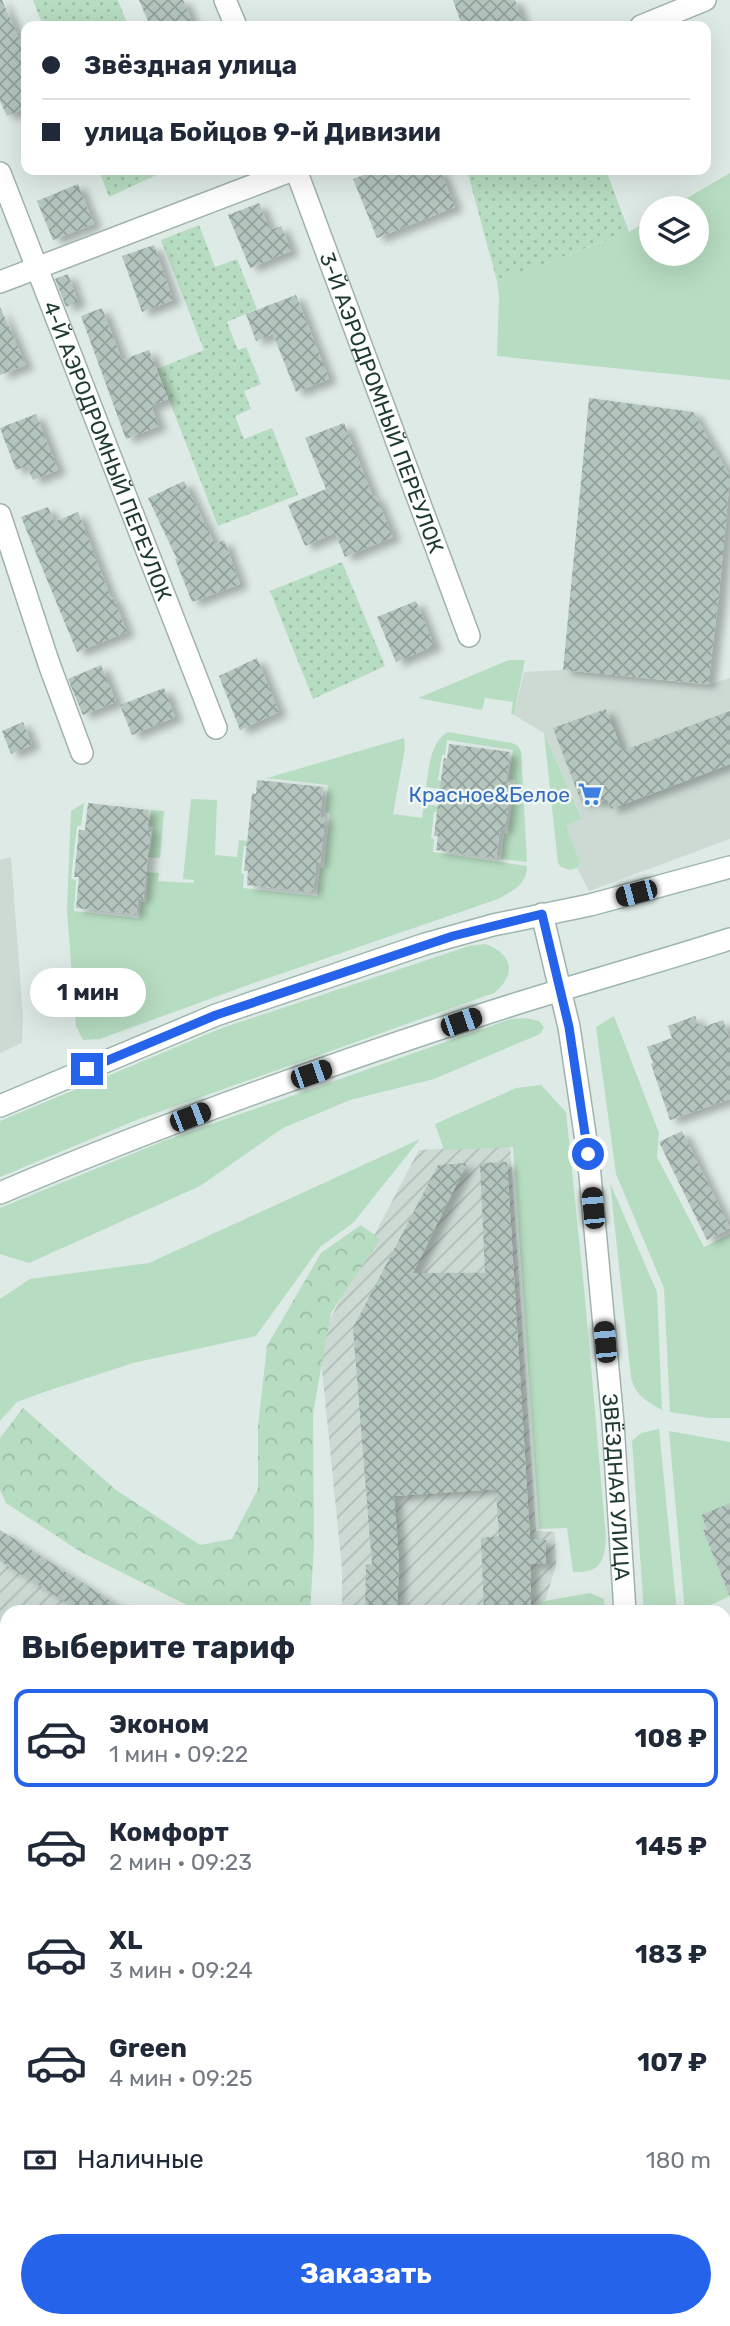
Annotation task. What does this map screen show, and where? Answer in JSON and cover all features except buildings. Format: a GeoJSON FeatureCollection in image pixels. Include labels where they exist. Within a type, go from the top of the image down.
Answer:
{"type":"FeatureCollection","features":[{"type":"Feature","properties":{"kind":"street"},"geometry":{"type":"LineString","coordinates":[[225,0],[234,21]]}},
{"type":"Feature","properties":{"kind":"street"},"geometry":{"type":"LineString","coordinates":[[653,21],[705,0]]}},
{"type":"Feature","properties":{"kind":"street","name":"4-Й АЭРОДРОМНЫЙ ПЕРЕУЛОК"},"geometry":{"type":"LineString","coordinates":[[0,173],[216,728]]}},
{"type":"Feature","properties":{"kind":"street"},"geometry":{"type":"LineString","coordinates":[[0,282],[282,175]]}},
{"type":"Feature","properties":{"kind":"street","name":"3-Й АЭРОДРОМНЫЙ ПЕРЕУЛОК"},"geometry":{"type":"LineString","coordinates":[[297,175],[469,636]]}},
{"type":"Feature","properties":{"kind":"street"},"geometry":{"type":"LineString","coordinates":[[0,515],[49,664],[82,753]]}},
{"type":"Feature","properties":{"kind":"street"},"geometry":{"type":"LineString","coordinates":[[0,1106],[216,1015],[453,936],[590,905],[730,867]]}},
{"type":"Feature","properties":{"kind":"street","name":"ЗВЁЗДНАЯ УЛИЦА"},"geometry":{"type":"LineString","coordinates":[[542,914],[569,1027],[588,1154],[613,1423],[625,1605]]}},
{"type":"Feature","properties":{"kind":"street"},"geometry":{"type":"LineString","coordinates":[[0,1193],[76,1160],[235,1100],[560,990],[730,939]]}},
{"type":"Feature","properties":{"kind":"shaded area"},"geometry":{"type":"Polygon","coordinates":[[[563,670],[708,685],[730,678],[730,839],[589,891],[577,868],[580,862],[566,825],[582,818],[544,733],[514,715],[524,672],[563,670]]]}},
{"type":"Feature","properties":{"kind":"shaded area"},"geometry":{"type":"Polygon","coordinates":[[[11,857],[23,1017],[22,1043],[0,1053],[0,860],[11,857]]]}},
{"type":"Feature","properties":{"kind":"shaded area"},"geometry":{"type":"Polygon","coordinates":[[[510,1145],[536,1531],[555,1532],[556,1565],[544,1605],[342,1605],[342,1569],[319,1340],[419,1150],[510,1145]]]}},
{"type":"Feature","properties":{"kind":"shaded area"},"geometry":{"type":"Polygon","coordinates":[[[0,1530],[117,1605],[0,1605],[0,1530]]]}},
{"type":"Feature","properties":{"kind":"green space"},"geometry":{"type":"Polygon","coordinates":[[[33,0],[118,0],[126,21],[41,21],[33,0]]]}},
{"type":"Feature","properties":{"kind":"green space"},"geometry":{"type":"Polygon","coordinates":[[[730,173],[730,380],[497,356],[497,281],[639,226],[639,266],[709,266],[709,196],[691,196],[730,173]]]}},
{"type":"Feature","properties":{"kind":"green space"},"geometry":{"type":"Polygon","coordinates":[[[101,175],[156,175],[109,197],[101,175]]]}},
{"type":"Feature","properties":{"kind":"green space"},"geometry":{"type":"Polygon","coordinates":[[[468,175],[608,175],[629,232],[497,281],[468,175]]]}},
{"type":"Feature","properties":{"kind":"green space"},"geometry":{"type":"Polygon","coordinates":[[[199,225],[215,267],[237,259],[257,309],[227,322],[238,350],[246,347],[261,384],[244,391],[251,409],[235,416],[244,439],[272,428],[298,495],[218,526],[157,369],[204,350],[161,240],[199,225]]]}},
{"type":"Feature","properties":{"kind":"green space"},"geometry":{"type":"Polygon","coordinates":[[[342,562],[385,666],[313,699],[270,591],[342,562]]]}},
{"type":"Feature","properties":{"kind":"green space"},"geometry":{"type":"Polygon","coordinates":[[[509,660],[525,660],[514,715],[511,714],[513,702],[485,698],[482,710],[418,698],[509,660]]]}},
{"type":"Feature","properties":{"kind":"green space"},"geometry":{"type":"Polygon","coordinates":[[[448,732],[518,746],[521,751],[527,862],[501,859],[504,834],[508,834],[515,780],[509,779],[513,750],[447,740],[438,780],[442,782],[441,789],[426,787],[434,749],[437,742],[448,732]]]}},
{"type":"Feature","properties":{"kind":"green space"},"geometry":{"type":"Polygon","coordinates":[[[544,733],[582,819],[566,825],[580,862],[577,868],[570,870],[558,863],[544,733]]]}},
{"type":"Feature","properties":{"kind":"green space"},"geometry":{"type":"Polygon","coordinates":[[[404,738],[405,748],[393,814],[422,818],[424,804],[438,806],[437,812],[434,812],[431,838],[434,839],[433,852],[527,866],[522,883],[518,887],[498,899],[100,1039],[83,1040],[76,1026],[67,911],[71,811],[84,803],[81,826],[77,826],[71,879],[76,880],[74,911],[139,918],[141,902],[146,902],[146,872],[159,873],[158,881],[193,883],[194,880],[183,879],[191,799],[217,800],[215,855],[237,857],[239,840],[247,841],[241,873],[244,874],[243,888],[317,896],[320,868],[324,867],[330,813],[325,812],[328,785],[267,778],[404,738]]]}},
{"type":"Feature","properties":{"kind":"green space"},"geometry":{"type":"Polygon","coordinates":[[[151,810],[164,811],[160,858],[146,857],[147,852],[150,852],[153,827],[149,826],[151,810]]]}},
{"type":"Feature","properties":{"kind":"green space"},"geometry":{"type":"Polygon","coordinates":[[[485,944],[501,953],[509,965],[506,979],[494,993],[139,1119],[0,1177],[0,1121],[222,1028],[469,946],[485,944]]]}},
{"type":"Feature","properties":{"kind":"green space"},"geometry":{"type":"Polygon","coordinates":[[[614,1016],[659,1133],[657,1157],[704,1247],[730,1234],[730,1418],[670,1412],[664,1288],[616,1174],[596,1027],[614,1016]]]}},
{"type":"Feature","properties":{"kind":"green space"},"geometry":{"type":"Polygon","coordinates":[[[511,1019],[539,1021],[544,1027],[540,1034],[434,1079],[350,1100],[283,1128],[200,1186],[29,1263],[0,1254],[0,1208],[166,1140],[511,1019]]]}},
{"type":"Feature","properties":{"kind":"green space"},"geometry":{"type":"Polygon","coordinates":[[[541,1085],[566,1112],[606,1538],[599,1565],[582,1572],[573,1572],[567,1528],[539,1529],[513,1147],[444,1150],[435,1124],[516,1088],[541,1085]]]}},
{"type":"Feature","properties":{"kind":"green space"},"geometry":{"type":"Polygon","coordinates":[[[420,1139],[353,1223],[320,1247],[256,1336],[133,1363],[44,1392],[17,1402],[0,1421],[0,1299],[30,1279],[149,1263],[420,1139]]]}},
{"type":"Feature","properties":{"kind":"green space"},"geometry":{"type":"Polygon","coordinates":[[[610,1183],[657,1292],[662,1410],[642,1397],[631,1377],[610,1183]]]}},
{"type":"Feature","properties":{"kind":"green space"},"geometry":{"type":"Polygon","coordinates":[[[361,1225],[380,1239],[331,1313],[313,1414],[314,1545],[310,1605],[187,1605],[81,1552],[6,1503],[0,1490],[0,1438],[23,1408],[116,1490],[200,1545],[232,1539],[258,1489],[258,1427],[267,1346],[321,1253],[361,1225]]]}},
{"type":"Feature","properties":{"kind":"green space"},"geometry":{"type":"Polygon","coordinates":[[[659,1429],[676,1605],[644,1605],[632,1441],[641,1433],[659,1429]]]}},
{"type":"Feature","properties":{"kind":"green space"},"geometry":{"type":"Polygon","coordinates":[[[669,1431],[730,1442],[730,1503],[701,1515],[707,1529],[703,1530],[725,1586],[730,1584],[730,1596],[710,1605],[684,1605],[669,1431]]]}},
{"type":"Feature","properties":{"kind":"green space"},"geometry":{"type":"Polygon","coordinates":[[[590,1593],[604,1599],[604,1605],[539,1605],[539,1602],[590,1593]]]}},
{"type":"Feature","properties":{"kind":"place","name":"Красное&Белое"},"geometry":{"type":"Point","coordinates":[590,794]}},
{"type":"Feature","properties":{"kind":"route"},"geometry":{"type":"LineString","coordinates":[[87,1069],[216,1015],[453,936],[542,914],[569,1027],[588,1154]]}}]}
